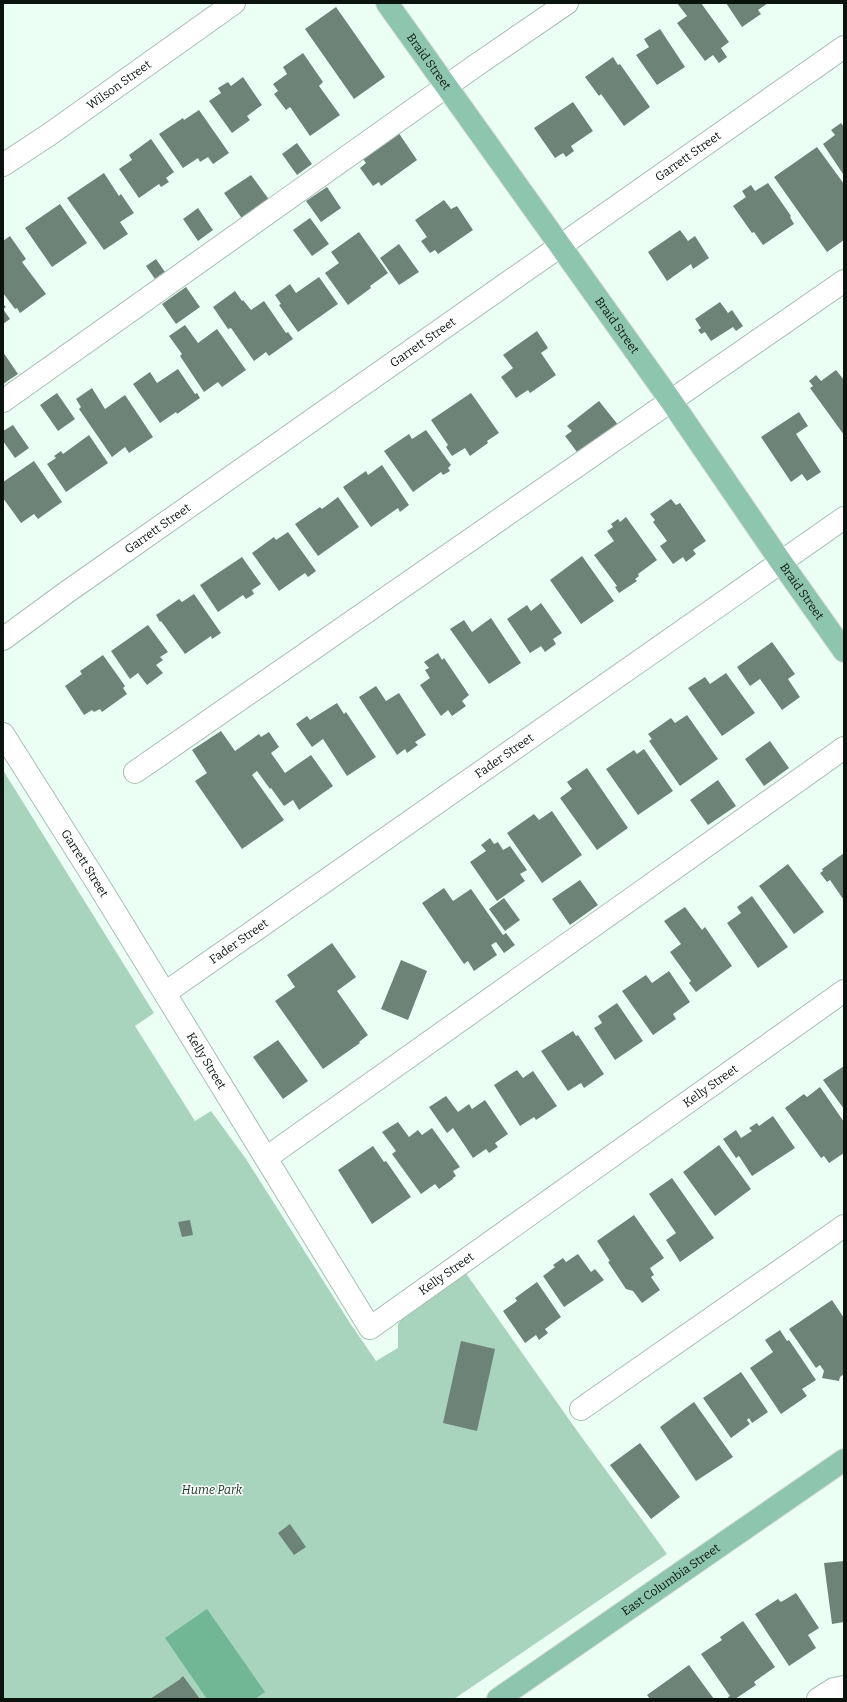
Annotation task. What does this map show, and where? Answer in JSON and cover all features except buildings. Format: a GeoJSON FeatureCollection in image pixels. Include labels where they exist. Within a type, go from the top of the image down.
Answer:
{"type":"FeatureCollection","features":[{"type":"Feature","properties":{"kind":"main road","name":"Braid Street"},"geometry":{"type":"LineString","coordinates":[[386,3],[671,401],[844,651]]}},
{"type":"Feature","properties":{"kind":"main road","name":"East Columbia Street"},"geometry":{"type":"LineString","coordinates":[[498,1699],[844,1460]]}},
{"type":"Feature","properties":{"kind":"street","name":"Wilson Street"},"geometry":{"type":"LineString","coordinates":[[3,165],[50,134],[234,3]]}},
{"type":"Feature","properties":{"kind":"street"},"geometry":{"type":"LineString","coordinates":[[3,401],[567,3]]}},
{"type":"Feature","properties":{"kind":"street","name":"Garrett Street"},"geometry":{"type":"LineString","coordinates":[[3,639],[67,592],[844,48]]}},
{"type":"Feature","properties":{"kind":"street"},"geometry":{"type":"LineString","coordinates":[[135,772],[844,281]]}},
{"type":"Feature","properties":{"kind":"street","name":"Fader Street"},"geometry":{"type":"LineString","coordinates":[[164,993],[844,518]]}},
{"type":"Feature","properties":{"kind":"street","name":"Garrett Street"},"geometry":{"type":"LineString","coordinates":[[3,734],[164,993]]}},
{"type":"Feature","properties":{"kind":"street"},"geometry":{"type":"LineString","coordinates":[[266,1158],[844,748]]}},
{"type":"Feature","properties":{"kind":"street","name":"Kelly Street"},"geometry":{"type":"LineString","coordinates":[[164,993],[370,1328],[844,991]]}},
{"type":"Feature","properties":{"kind":"street"},"geometry":{"type":"LineString","coordinates":[[581,1409],[844,1226]]}},
{"type":"Feature","properties":{"kind":"street"},"geometry":{"type":"LineString","coordinates":[[818,1699],[834,1689],[844,1687]]}},
{"type":"Feature","properties":{"kind":"green space","name":"Hume Park"},"geometry":{"type":"Polygon","coordinates":[[[3,770],[154,1013],[135,1026],[195,1121],[211,1111],[246,1159],[350,1323],[376,1361],[398,1348],[398,1324],[407,1312],[465,1272],[575,1428],[667,1554],[454,1699],[3,1699],[3,770]]]}},
{"type":"Feature","properties":{"kind":"shaded area"},"geometry":{"type":"Polygon","coordinates":[[[207,1609],[265,1692],[255,1699],[207,1699],[165,1638],[207,1609]]]}}]}
